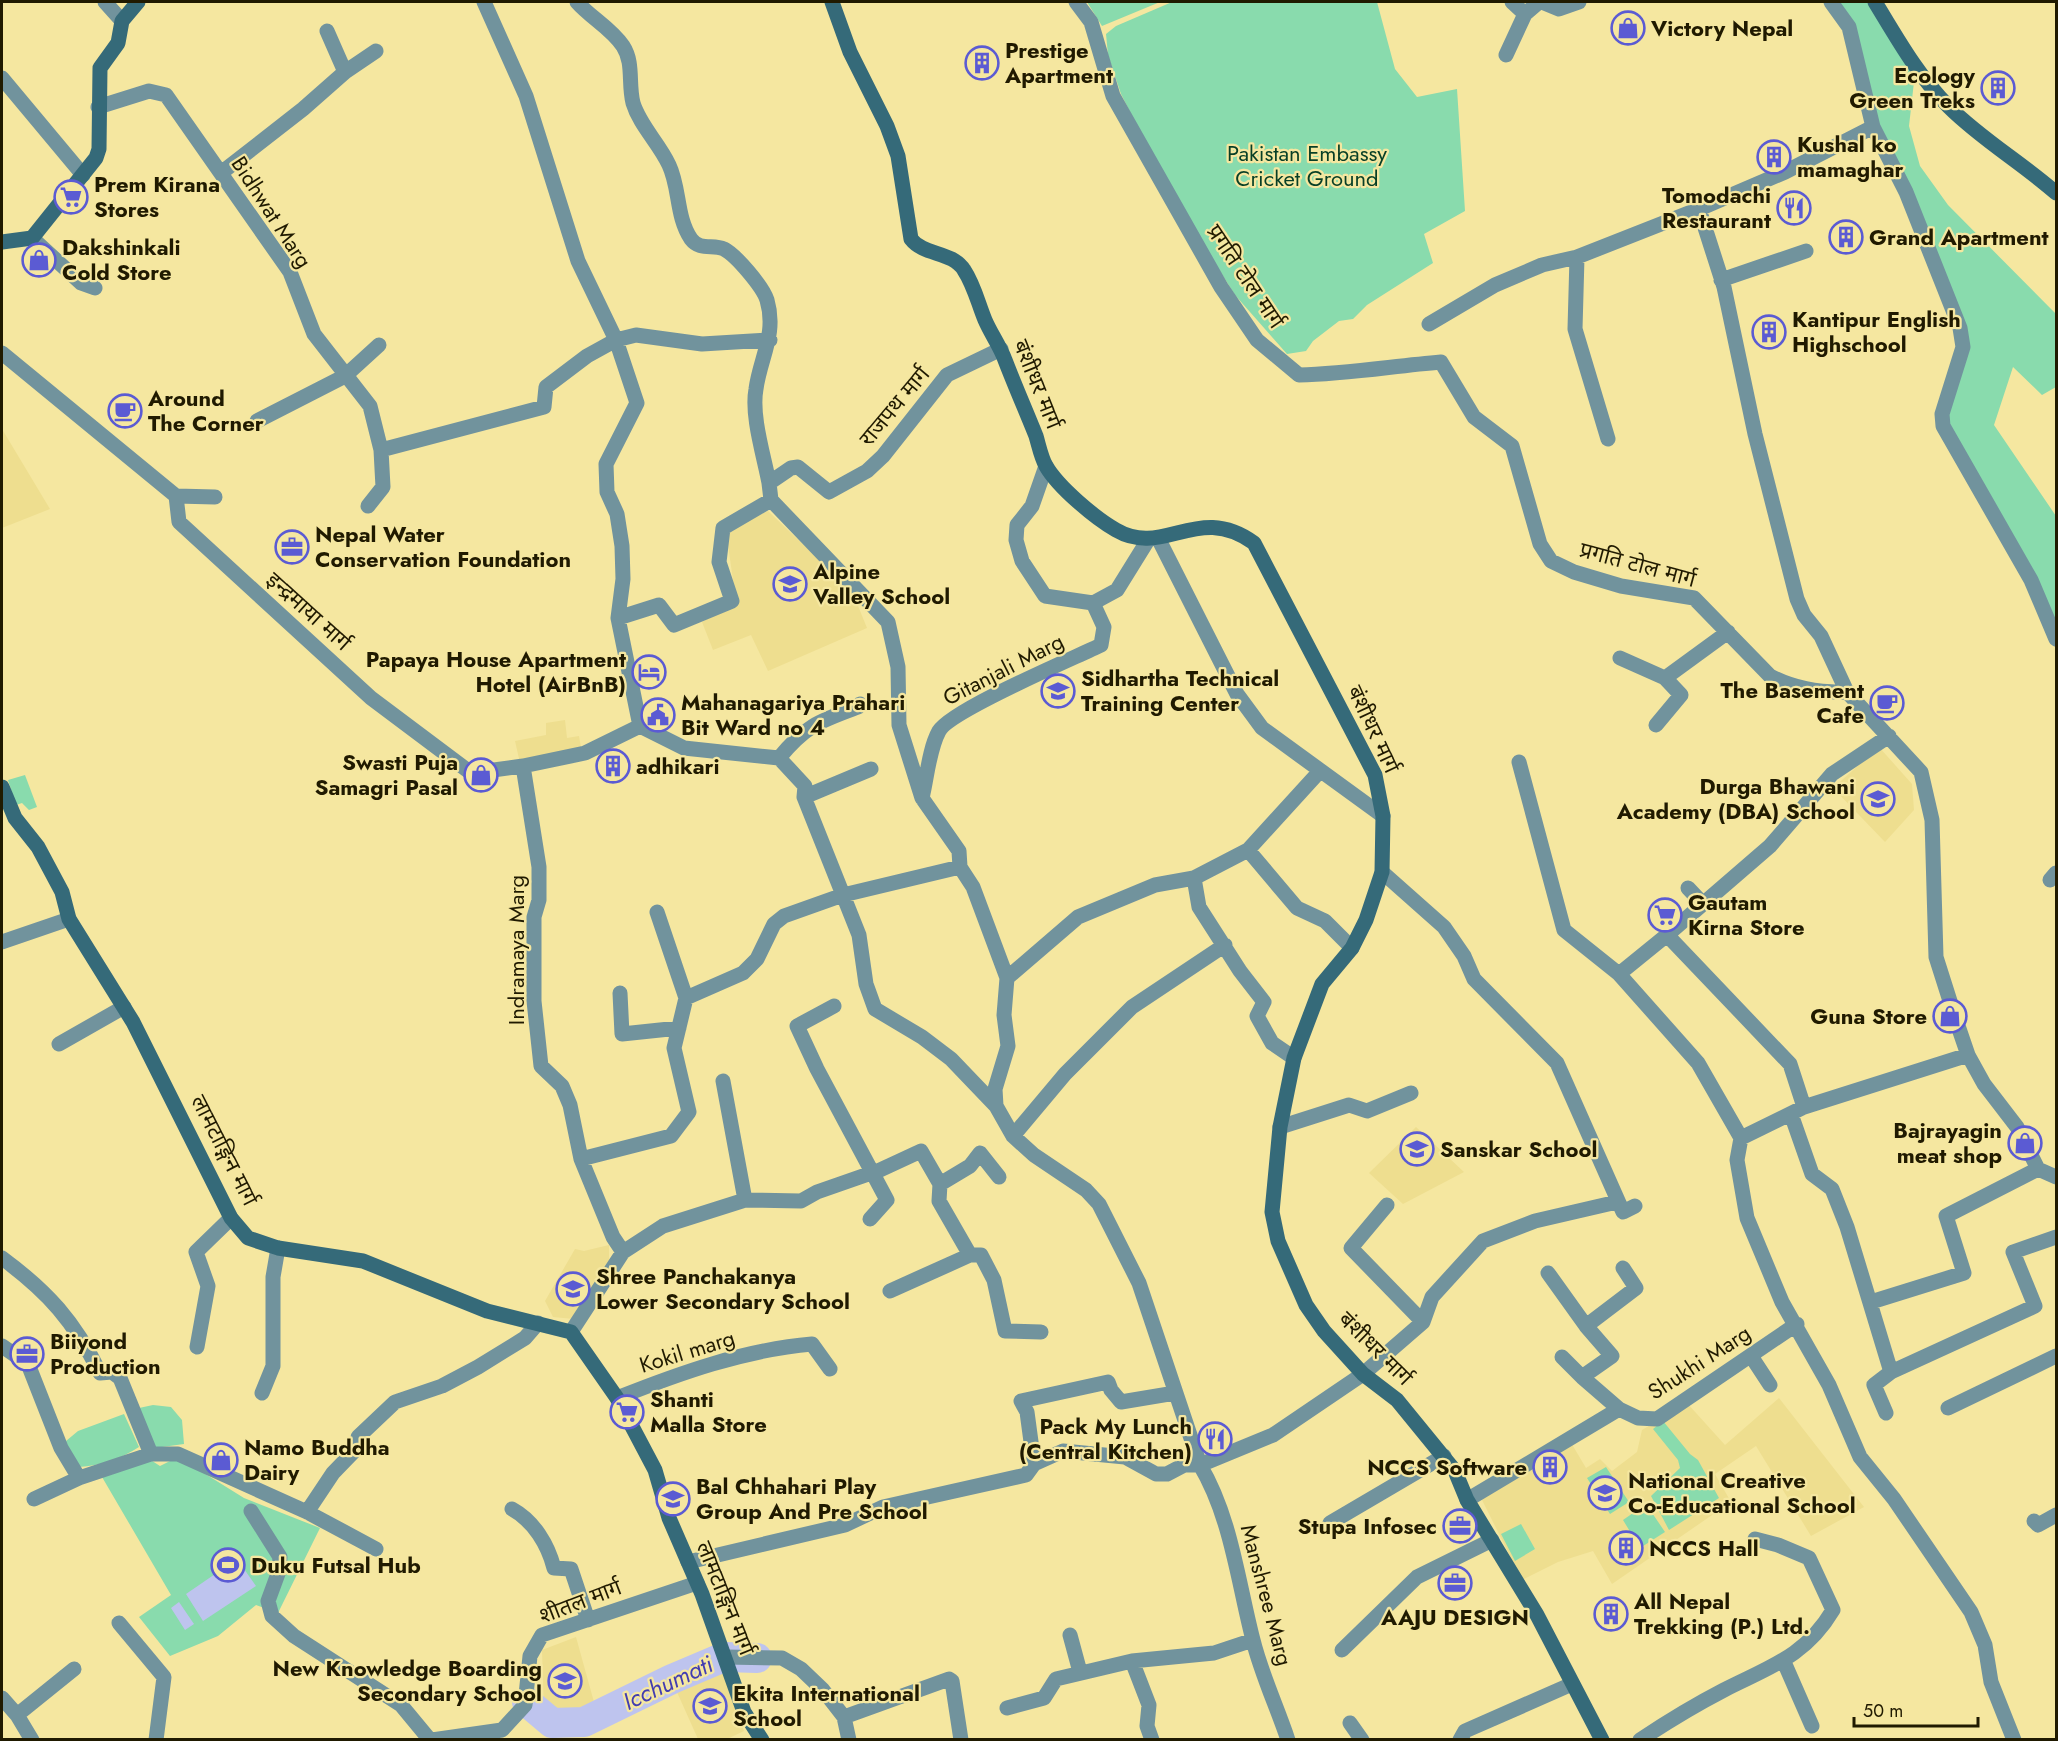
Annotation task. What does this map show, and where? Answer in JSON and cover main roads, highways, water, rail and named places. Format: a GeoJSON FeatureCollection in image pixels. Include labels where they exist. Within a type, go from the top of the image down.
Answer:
{"type":"FeatureCollection","features":[{"type":"Feature","properties":{"kind":"main road"},"geometry":{"type":"LineString","coordinates":[[2,242],[32,238],[83,174],[99,149],[100,68],[118,43],[122,21],[138,2]]}},
{"type":"Feature","properties":{"kind":"main road","name":"बंशीधर मार्ग"},"geometry":{"type":"LineString","coordinates":[[832,2],[850,52],[887,126],[898,156],[911,239],[915,245],[955,260],[972,283],[986,322],[1001,349],[1046,466],[1060,485],[1109,526],[1128,537],[1153,539],[1187,529],[1216,526],[1236,531],[1254,543],[1375,776],[1383,816],[1382,872],[1366,920],[1352,948],[1322,984],[1294,1058],[1280,1127],[1272,1212],[1278,1241],[1306,1305],[1324,1331],[1363,1374],[1397,1400],[1455,1471],[1467,1500],[1537,1615],[1602,1740]]}},
{"type":"Feature","properties":{"kind":"main road"},"geometry":{"type":"LineString","coordinates":[[1875,2],[1911,59],[1948,106],[1972,128],[2056,193]]}},
{"type":"Feature","properties":{"kind":"main road","name":"लामटाङ्गिन मार्ग"},"geometry":{"type":"LineString","coordinates":[[2,787],[15,818],[38,847],[62,892],[69,919],[124,1007],[177,1106],[231,1218],[248,1238],[278,1248],[363,1261],[487,1311],[571,1332],[617,1398],[655,1470],[669,1518],[726,1657],[744,1712],[762,1740]]}},
{"type":"Feature","properties":{"kind":"water"},"geometry":{"type":"Polygon","coordinates":[[[237,1559],[256,1586],[203,1621],[186,1594],[237,1559]]]}},
{"type":"Feature","properties":{"kind":"water"},"geometry":{"type":"Polygon","coordinates":[[[179,1602],[194,1624],[185,1630],[171,1608],[179,1602]]]}},
{"type":"Feature","properties":{"kind":"waterway","name":"Icchumati"},"geometry":{"type":"LineString","coordinates":[[527,1702],[552,1723],[584,1722],[672,1679],[724,1657],[757,1658]]}},
{"type":"Feature","properties":{"kind":"place","name":"Victory Nepal"},"geometry":{"type":"Point","coordinates":[1628,28]}},
{"type":"Feature","properties":{"kind":"place","name":"Prestige Apartment"},"geometry":{"type":"Point","coordinates":[982,63]}},
{"type":"Feature","properties":{"kind":"place","name":"Ecology Green Treks"},"geometry":{"type":"Point","coordinates":[1998,88]}},
{"type":"Feature","properties":{"kind":"place","name":"Kushal ko mamaghar"},"geometry":{"type":"Point","coordinates":[1774,157]}},
{"type":"Feature","properties":{"kind":"place","name":"Prem Kirana Stores"},"geometry":{"type":"Point","coordinates":[71,197]}},
{"type":"Feature","properties":{"kind":"place","name":"Tomodachi Restaurant"},"geometry":{"type":"Point","coordinates":[1794,208]}},
{"type":"Feature","properties":{"kind":"place","name":"Grand Apartment"},"geometry":{"type":"Point","coordinates":[1846,237]}},
{"type":"Feature","properties":{"kind":"place","name":"Dakshinkali Cold Store"},"geometry":{"type":"Point","coordinates":[39,260]}},
{"type":"Feature","properties":{"kind":"place","name":"Kantipur English Highschool"},"geometry":{"type":"Point","coordinates":[1769,332]}},
{"type":"Feature","properties":{"kind":"place","name":"Around The Corner"},"geometry":{"type":"Point","coordinates":[125,411]}},
{"type":"Feature","properties":{"kind":"place","name":"Nepal Water Conservation Foundation"},"geometry":{"type":"Point","coordinates":[292,547]}},
{"type":"Feature","properties":{"kind":"place","name":"Alpine Valley School"},"geometry":{"type":"Point","coordinates":[790,584]}},
{"type":"Feature","properties":{"kind":"place","name":"Papaya House Apartment Hotel (AirBnB)"},"geometry":{"type":"Point","coordinates":[649,672]}},
{"type":"Feature","properties":{"kind":"place","name":"Sidhartha Technical Training Center"},"geometry":{"type":"Point","coordinates":[1058,691]}},
{"type":"Feature","properties":{"kind":"place","name":"The Basement Cafe"},"geometry":{"type":"Point","coordinates":[1887,703]}},
{"type":"Feature","properties":{"kind":"place","name":"Mahanagariya Prahari Bit Ward no 4"},"geometry":{"type":"Point","coordinates":[658,715]}},
{"type":"Feature","properties":{"kind":"place","name":"adhikari"},"geometry":{"type":"Point","coordinates":[613,766]}},
{"type":"Feature","properties":{"kind":"place","name":"Swasti Puja Samagri Pasal"},"geometry":{"type":"Point","coordinates":[481,775]}},
{"type":"Feature","properties":{"kind":"place","name":"Durga Bhawani Academy (DBA) School"},"geometry":{"type":"Point","coordinates":[1878,799]}},
{"type":"Feature","properties":{"kind":"place","name":"Gautam Kirna Store"},"geometry":{"type":"Point","coordinates":[1665,915]}},
{"type":"Feature","properties":{"kind":"place","name":"Guna Store"},"geometry":{"type":"Point","coordinates":[1950,1016]}},
{"type":"Feature","properties":{"kind":"place","name":"Bajrayagin meat shop"},"geometry":{"type":"Point","coordinates":[2025,1143]}},
{"type":"Feature","properties":{"kind":"place","name":"Sanskar School"},"geometry":{"type":"Point","coordinates":[1417,1149]}},
{"type":"Feature","properties":{"kind":"place","name":"Shree Panchakanya Lower Secondary School"},"geometry":{"type":"Point","coordinates":[573,1289]}},
{"type":"Feature","properties":{"kind":"place","name":"Biiyond Production"},"geometry":{"type":"Point","coordinates":[27,1354]}},
{"type":"Feature","properties":{"kind":"place","name":"Shanti Malla Store"},"geometry":{"type":"Point","coordinates":[627,1412]}},
{"type":"Feature","properties":{"kind":"place","name":"Pack My Lunch (Central Kitchen)"},"geometry":{"type":"Point","coordinates":[1215,1439]}},
{"type":"Feature","properties":{"kind":"place","name":"Namo Buddha Dairy"},"geometry":{"type":"Point","coordinates":[221,1460]}},
{"type":"Feature","properties":{"kind":"place","name":"NCCS Software"},"geometry":{"type":"Point","coordinates":[1550,1467]}},
{"type":"Feature","properties":{"kind":"place","name":"National Creative Co-Educational School"},"geometry":{"type":"Point","coordinates":[1605,1493]}},
{"type":"Feature","properties":{"kind":"place","name":"Bal Chhahari Play Group And Pre School"},"geometry":{"type":"Point","coordinates":[673,1499]}},
{"type":"Feature","properties":{"kind":"place","name":"Stupa Infosec"},"geometry":{"type":"Point","coordinates":[1460,1526]}},
{"type":"Feature","properties":{"kind":"place","name":"NCCS Hall"},"geometry":{"type":"Point","coordinates":[1626,1548]}},
{"type":"Feature","properties":{"kind":"place","name":"Duku Futsal Hub"},"geometry":{"type":"Point","coordinates":[228,1565]}},
{"type":"Feature","properties":{"kind":"place","name":"AAJU DESIGN"},"geometry":{"type":"Point","coordinates":[1455,1583]}},
{"type":"Feature","properties":{"kind":"place","name":"All Nepal Trekking (P.) Ltd."},"geometry":{"type":"Point","coordinates":[1611,1614]}},
{"type":"Feature","properties":{"kind":"place","name":"New Knowledge Boarding Secondary School"},"geometry":{"type":"Point","coordinates":[565,1681]}},
{"type":"Feature","properties":{"kind":"place","name":"Ekita International School"},"geometry":{"type":"Point","coordinates":[710,1706]}},
{"type":"Feature","properties":{"kind":"park label","name":"Pakistan Embassy Cricket Ground"},"geometry":{"type":"Point","coordinates":[1307,166]}}]}
